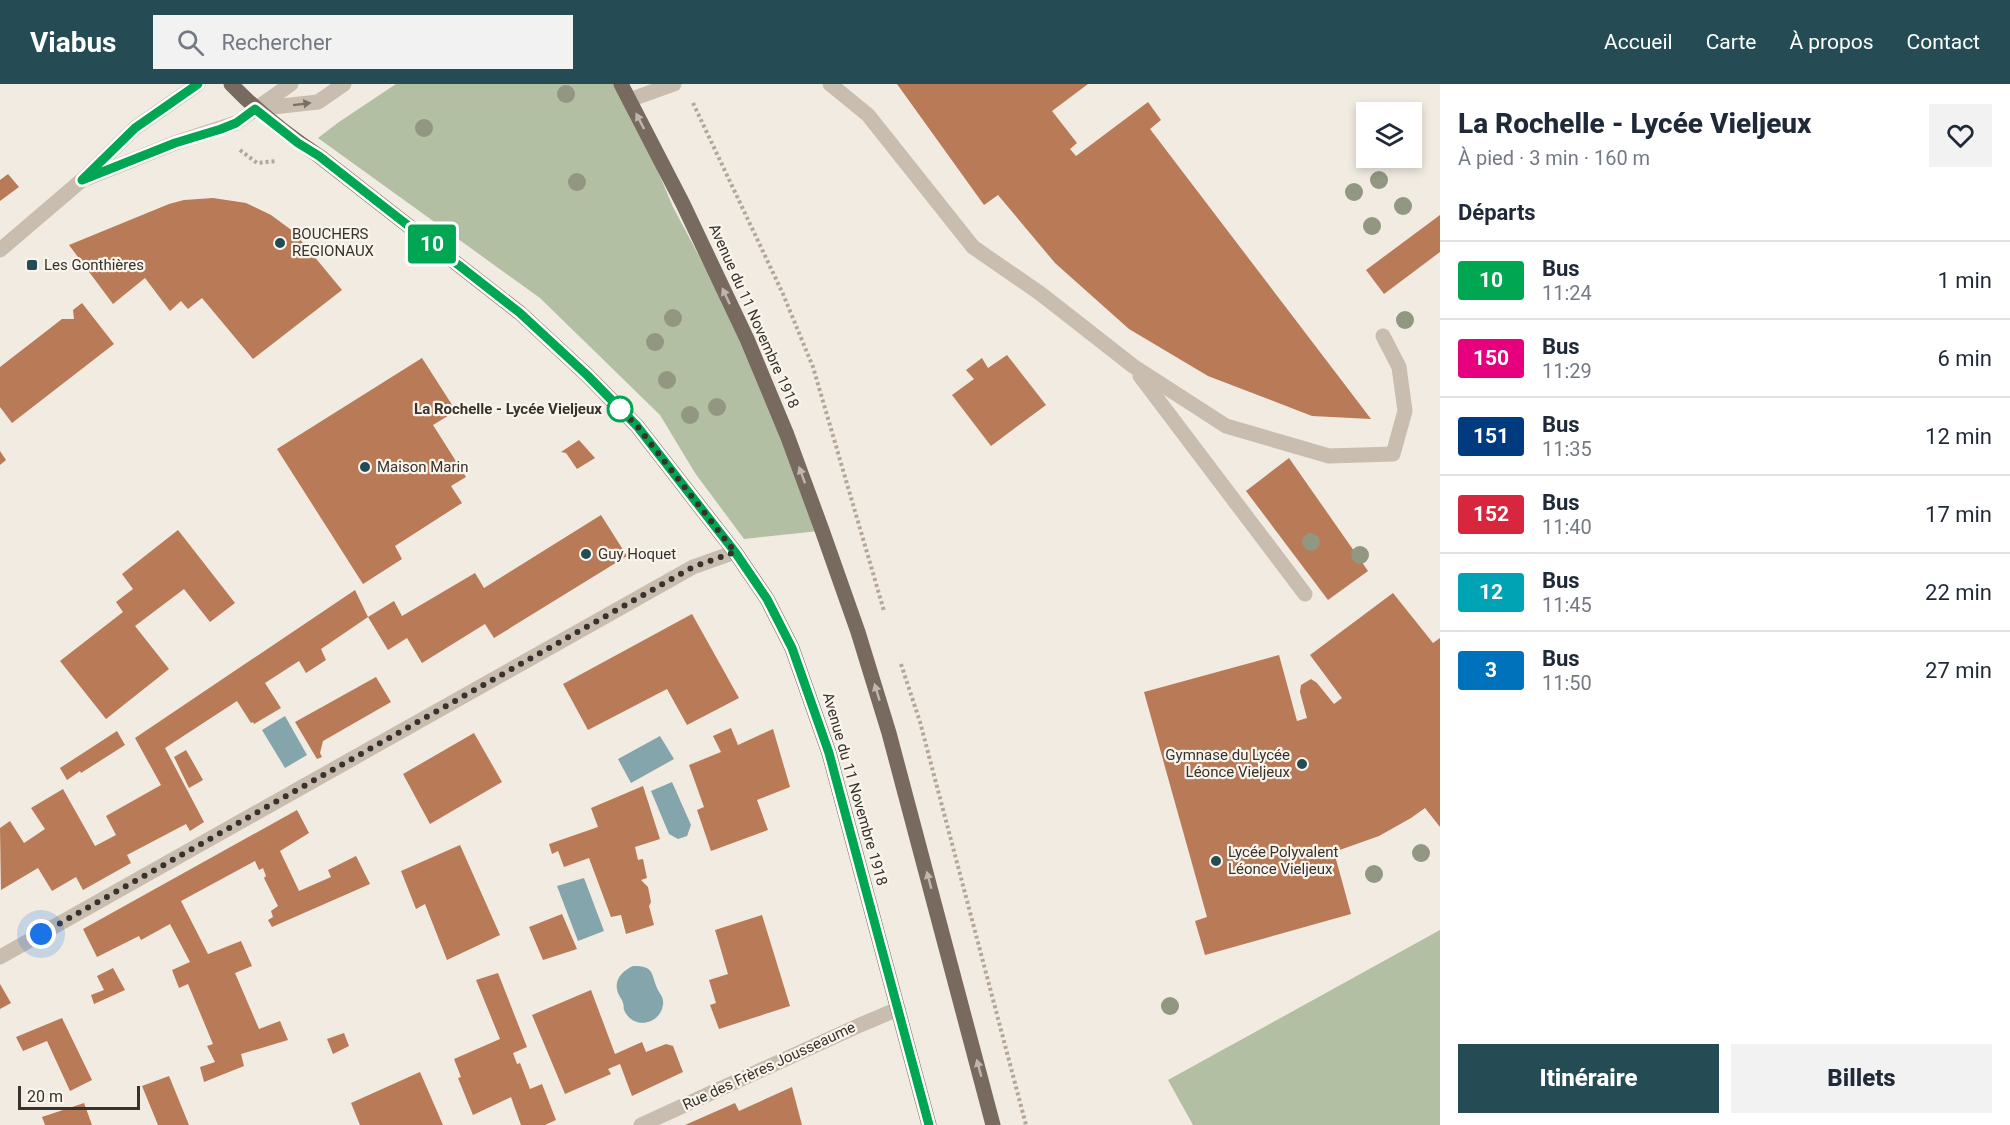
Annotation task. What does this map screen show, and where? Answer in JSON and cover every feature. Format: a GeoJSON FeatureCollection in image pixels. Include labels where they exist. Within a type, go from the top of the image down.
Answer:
{"type":"FeatureCollection","features":[{"type":"Feature","properties":{"kind":"main road","name":"Avenue du 11 Novembre 1918"},"geometry":{"type":"LineString","coordinates":[[231,84],[255,109],[511,306],[588,376],[637,426],[735,552],[767,599],[792,648],[829,753],[929,1125]]}},
{"type":"Feature","properties":{"kind":"main road","name":"Avenue du 11 Novembre 1918"},"geometry":{"type":"LineString","coordinates":[[621,84],[683,204],[747,339],[787,435],[830,553],[858,632],[889,733],[993,1125]]}},
{"type":"Feature","properties":{"kind":"street"},"geometry":{"type":"LineString","coordinates":[[0,250],[82,180],[135,128],[198,84]]}},
{"type":"Feature","properties":{"kind":"street"},"geometry":{"type":"LineString","coordinates":[[82,180],[175,143],[236,123],[291,84]]}},
{"type":"Feature","properties":{"kind":"street"},"geometry":{"type":"LineString","coordinates":[[255,109],[318,102],[344,84]]}},
{"type":"Feature","properties":{"kind":"street"},"geometry":{"type":"LineString","coordinates":[[630,100],[674,84]]}},
{"type":"Feature","properties":{"kind":"street"},"geometry":{"type":"LineString","coordinates":[[830,84],[868,115],[974,248],[1041,294],[1132,366],[1226,426],[1329,456],[1393,454],[1405,411],[1399,367],[1383,336]]}},
{"type":"Feature","properties":{"kind":"street"},"geometry":{"type":"LineString","coordinates":[[1132,366],[1305,594]]}},
{"type":"Feature","properties":{"kind":"street"},"geometry":{"type":"LineString","coordinates":[[0,957],[683,573],[735,552]]}},
{"type":"Feature","properties":{"kind":"street","name":"Rue des Frères Jousseaume"},"geometry":{"type":"LineString","coordinates":[[641,1125],[898,1009]]}},
{"type":"Feature","properties":{"kind":"path"},"geometry":{"type":"LineString","coordinates":[[236,146],[245,156],[257,163],[285,161]]}},
{"type":"Feature","properties":{"kind":"green space"},"geometry":{"type":"Polygon","coordinates":[[[396,84],[621,84],[673,207],[741,335],[819,531],[744,539],[695,473],[660,415],[540,298],[318,138],[396,84]]]}},
{"type":"Feature","properties":{"kind":"green space"},"geometry":{"type":"Polygon","coordinates":[[[1440,930],[1440,1125],[1193,1125],[1168,1080],[1440,930]]]}},
{"type":"Feature","properties":{"kind":"water"},"geometry":{"type":"Polygon","coordinates":[[[285,716],[307,755],[285,768],[262,730],[285,716]]]}},
{"type":"Feature","properties":{"kind":"water"},"geometry":{"type":"Polygon","coordinates":[[[660,736],[674,759],[631,783],[618,759],[660,736]]]}},
{"type":"Feature","properties":{"kind":"water"},"geometry":{"type":"Polygon","coordinates":[[[672,782],[691,825],[687,836],[678,839],[669,834],[651,791],[672,782]]]}},
{"type":"Feature","properties":{"kind":"water"},"geometry":{"type":"Polygon","coordinates":[[[584,878],[604,931],[578,941],[557,886],[584,878]]]}},
{"type":"Feature","properties":{"kind":"water"},"geometry":{"type":"Polygon","coordinates":[[[633,966],[645,967],[651,971],[663,1000],[657,1017],[647,1022],[641,1023],[629,1018],[617,990],[619,977],[633,966]]]}},
{"type":"Feature","properties":{"kind":"building"},"geometry":{"type":"Polygon","coordinates":[[[897,84],[1088,84],[1052,111],[1077,143],[1070,149],[1076,156],[1148,102],[1161,120],[1150,129],[1371,419],[1312,416],[1208,376],[1129,329],[1055,263],[998,195],[984,205],[897,84]]]}},
{"type":"Feature","properties":{"kind":"building"},"geometry":{"type":"Polygon","coordinates":[[[8,174],[19,187],[0,201],[0,180],[8,174]]]}},
{"type":"Feature","properties":{"kind":"building"},"geometry":{"type":"Polygon","coordinates":[[[213,198],[246,203],[271,215],[294,232],[342,290],[253,359],[202,298],[188,309],[181,301],[170,311],[145,278],[113,304],[69,245],[169,204],[184,200],[213,198]]]}},
{"type":"Feature","properties":{"kind":"building"},"geometry":{"type":"Polygon","coordinates":[[[1440,215],[1440,252],[1384,294],[1366,270],[1440,215]]]}},
{"type":"Feature","properties":{"kind":"building"},"geometry":{"type":"Polygon","coordinates":[[[82,303],[114,344],[12,423],[0,407],[0,367],[62,319],[74,319],[73,310],[82,303]]]}},
{"type":"Feature","properties":{"kind":"building"},"geometry":{"type":"Polygon","coordinates":[[[1007,355],[1046,405],[991,446],[952,395],[974,379],[966,370],[982,358],[988,368],[1007,355]]]}},
{"type":"Feature","properties":{"kind":"building","name":"Maison Marin"},"geometry":{"type":"Polygon","coordinates":[[[422,358],[456,411],[433,425],[466,477],[451,486],[462,503],[395,546],[402,559],[363,584],[277,449],[422,358]]]}},
{"type":"Feature","properties":{"kind":"building"},"geometry":{"type":"Polygon","coordinates":[[[579,440],[595,458],[577,469],[566,453],[561,452],[579,440]]]}},
{"type":"Feature","properties":{"kind":"building"},"geometry":{"type":"Polygon","coordinates":[[[0,451],[6,460],[0,465],[0,451]]]}},
{"type":"Feature","properties":{"kind":"building"},"geometry":{"type":"Polygon","coordinates":[[[1289,458],[1368,571],[1328,600],[1246,491],[1289,458]]]}},
{"type":"Feature","properties":{"kind":"building"},"geometry":{"type":"Polygon","coordinates":[[[601,515],[627,556],[494,638],[485,624],[422,663],[407,638],[388,650],[368,617],[394,601],[402,616],[475,573],[484,588],[601,515]]]}},
{"type":"Feature","properties":{"kind":"building"},"geometry":{"type":"Polygon","coordinates":[[[178,530],[235,603],[210,622],[184,589],[135,626],[169,669],[106,719],[60,661],[123,612],[116,602],[133,589],[122,574],[178,530]]]}},
{"type":"Feature","properties":{"kind":"building"},"geometry":{"type":"Polygon","coordinates":[[[355,590],[368,617],[321,649],[326,660],[306,673],[299,661],[265,683],[281,708],[254,724],[251,723],[237,701],[165,748],[204,822],[190,831],[186,824],[127,855],[131,863],[83,890],[76,877],[52,891],[38,868],[1,890],[0,828],[10,821],[24,843],[45,829],[31,808],[63,789],[95,846],[116,835],[106,816],[161,785],[135,738],[355,590]]]}},
{"type":"Feature","properties":{"kind":"building","name":"Gymnase du Lycée Léonce Vieljeux"},"geometry":{"type":"Polygon","coordinates":[[[1393,593],[1433,643],[1440,638],[1440,827],[1425,808],[1379,836],[1334,852],[1351,914],[1205,955],[1195,921],[1207,917],[1144,692],[1279,655],[1297,721],[1307,718],[1300,692],[1301,685],[1311,679],[1334,704],[1342,698],[1310,655],[1393,593]]]}},
{"type":"Feature","properties":{"kind":"building"},"geometry":{"type":"Polygon","coordinates":[[[692,614],[739,698],[687,725],[667,689],[588,730],[563,684],[692,614]]]}},
{"type":"Feature","properties":{"kind":"building"},"geometry":{"type":"Polygon","coordinates":[[[376,677],[391,702],[323,741],[320,753],[322,757],[317,759],[295,722],[376,677]]]}},
{"type":"Feature","properties":{"kind":"building"},"geometry":{"type":"Polygon","coordinates":[[[731,728],[738,745],[773,729],[790,787],[757,800],[768,830],[711,851],[697,810],[704,807],[689,765],[721,752],[713,736],[731,728]]]}},
{"type":"Feature","properties":{"kind":"building"},"geometry":{"type":"Polygon","coordinates":[[[117,731],[125,745],[67,780],[60,768],[117,731]]]}},
{"type":"Feature","properties":{"kind":"building"},"geometry":{"type":"Polygon","coordinates":[[[474,733],[502,782],[430,824],[403,774],[474,733]]]}},
{"type":"Feature","properties":{"kind":"building"},"geometry":{"type":"Polygon","coordinates":[[[186,750],[203,780],[189,788],[174,757],[186,750]]]}},
{"type":"Feature","properties":{"kind":"building"},"geometry":{"type":"Polygon","coordinates":[[[643,786],[660,839],[635,847],[638,860],[643,859],[647,878],[641,880],[648,887],[651,902],[649,906],[654,925],[626,934],[621,915],[611,917],[589,858],[564,867],[558,851],[552,854],[549,844],[598,827],[591,808],[643,786]]]}},
{"type":"Feature","properties":{"kind":"building"},"geometry":{"type":"Polygon","coordinates":[[[297,810],[309,833],[280,851],[299,891],[331,877],[328,870],[356,856],[370,884],[272,927],[268,920],[273,917],[271,911],[278,906],[264,878],[266,876],[263,868],[259,870],[255,861],[181,901],[208,954],[241,941],[252,966],[235,973],[259,1029],[280,1021],[288,1040],[241,1054],[244,1066],[204,1082],[200,1067],[215,1062],[207,1046],[213,1044],[188,984],[179,988],[172,970],[190,962],[170,924],[141,940],[139,936],[97,957],[83,929],[297,810]]]}},
{"type":"Feature","properties":{"kind":"building"},"geometry":{"type":"Polygon","coordinates":[[[460,845],[500,935],[447,960],[425,904],[416,909],[401,871],[460,845]]]}},
{"type":"Feature","properties":{"kind":"building"},"geometry":{"type":"Polygon","coordinates":[[[562,914],[577,949],[543,960],[529,927],[562,914]]]}},
{"type":"Feature","properties":{"kind":"building"},"geometry":{"type":"Polygon","coordinates":[[[762,915],[790,1006],[719,1029],[710,1005],[716,1003],[709,980],[728,974],[715,930],[762,915]]]}},
{"type":"Feature","properties":{"kind":"building"},"geometry":{"type":"Polygon","coordinates":[[[113,968],[125,990],[94,1004],[91,995],[104,990],[97,976],[113,968]]]}},
{"type":"Feature","properties":{"kind":"building"},"geometry":{"type":"Polygon","coordinates":[[[498,973],[527,1047],[513,1053],[517,1064],[520,1063],[530,1089],[542,1084],[556,1120],[545,1125],[521,1125],[511,1097],[473,1115],[458,1078],[461,1077],[454,1059],[500,1039],[476,980],[498,973]]]}},
{"type":"Feature","properties":{"kind":"building"},"geometry":{"type":"Polygon","coordinates":[[[0,984],[11,1003],[0,1009],[0,984]]]}},
{"type":"Feature","properties":{"kind":"building"},"geometry":{"type":"Polygon","coordinates":[[[591,990],[615,1054],[642,1042],[646,1052],[666,1044],[673,1046],[683,1072],[632,1096],[620,1064],[608,1069],[611,1074],[565,1094],[532,1015],[591,990]]]}},
{"type":"Feature","properties":{"kind":"building"},"geometry":{"type":"Polygon","coordinates":[[[62,1018],[92,1080],[70,1091],[47,1041],[23,1051],[16,1037],[62,1018]]]}},
{"type":"Feature","properties":{"kind":"building"},"geometry":{"type":"Polygon","coordinates":[[[344,1033],[349,1046],[333,1054],[327,1039],[344,1033]]]}},
{"type":"Feature","properties":{"kind":"building"},"geometry":{"type":"Polygon","coordinates":[[[420,1072],[443,1125],[360,1125],[351,1103],[420,1072]]]}},
{"type":"Feature","properties":{"kind":"building"},"geometry":{"type":"Polygon","coordinates":[[[169,1076],[189,1125],[158,1125],[142,1086],[169,1076]]]}},
{"type":"Feature","properties":{"kind":"building"},"geometry":{"type":"Polygon","coordinates":[[[792,1087],[802,1125],[685,1125],[735,1103],[739,1111],[792,1087]]]}},
{"type":"Feature","properties":{"kind":"building"},"geometry":{"type":"Polygon","coordinates":[[[84,1103],[92,1125],[45,1125],[42,1117],[84,1103]]]}},
{"type":"Feature","properties":{"kind":"bus line","name":"10"},"geometry":{"type":"LineString","coordinates":[[198,84],[135,128],[82,180],[175,143],[236,123],[255,109],[520,313],[588,376],[637,426],[735,552],[767,599],[792,648],[812,701],[829,753],[929,1125]]}},
{"type":"Feature","properties":{"kind":"place","name":"BOUCHERS REGIONAUX"},"geometry":{"type":"Point","coordinates":[280,243]}},
{"type":"Feature","properties":{"kind":"place","name":"Les Gonthières"},"geometry":{"type":"Point","coordinates":[32,265]}},
{"type":"Feature","properties":{"kind":"place","name":"La Rochelle - Lycée Vieljeux"},"geometry":{"type":"Point","coordinates":[620,409]}},
{"type":"Feature","properties":{"kind":"place","name":"Maison Marin"},"geometry":{"type":"Point","coordinates":[365,467]}},
{"type":"Feature","properties":{"kind":"place","name":"Guy Hoquet"},"geometry":{"type":"Point","coordinates":[586,554]}},
{"type":"Feature","properties":{"kind":"place","name":"Gymnase du Lycée Léonce Vieljeux"},"geometry":{"type":"Point","coordinates":[1302,764]}},
{"type":"Feature","properties":{"kind":"place","name":"Lycée Polyvalent Léonce Vieljeux"},"geometry":{"type":"Point","coordinates":[1216,861]}},
{"type":"Feature","properties":{"kind":"route"},"geometry":{"type":"LineString","coordinates":[[41,934],[693,567],[735,552],[637,426],[620,409]]}}]}
